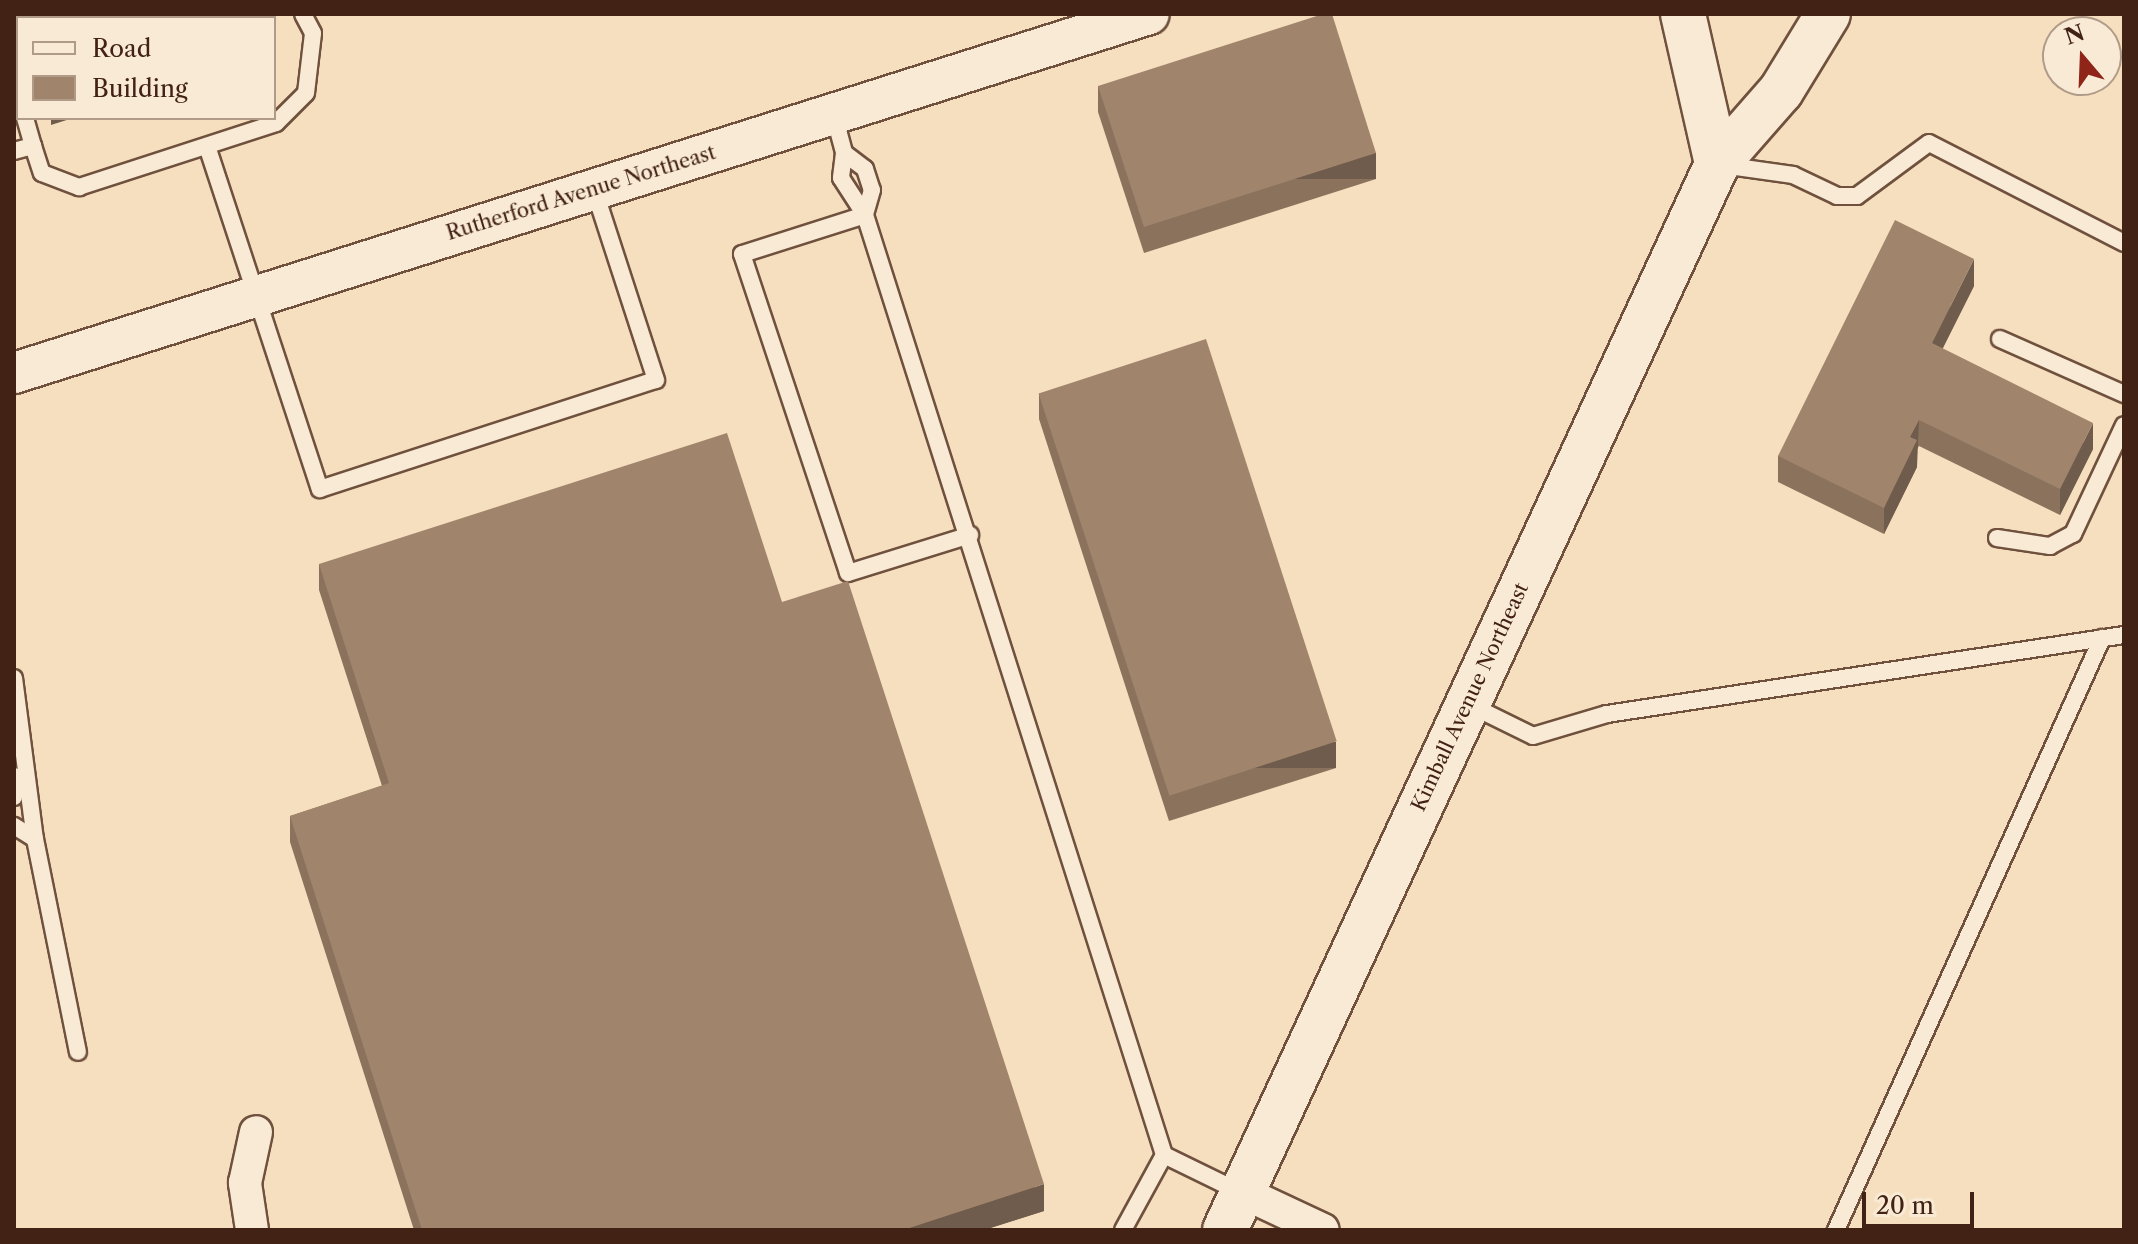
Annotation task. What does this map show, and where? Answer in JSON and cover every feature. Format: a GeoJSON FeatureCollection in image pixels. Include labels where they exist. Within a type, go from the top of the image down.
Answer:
{"type":"FeatureCollection","features":[{"type":"Feature","properties":{"kind":"main road"},"geometry":{"type":"LineString","coordinates":[[1683,14],[1717,164]]}},
{"type":"Feature","properties":{"kind":"main road","name":"Kimball Avenue Northeast"},"geometry":{"type":"LineString","coordinates":[[1233,1211],[1717,164],[1781,91],[1828,14]]}},
{"type":"Feature","properties":{"kind":"street","name":"Rutherford Avenue Northeast"},"geometry":{"type":"LineString","coordinates":[[14,373],[834,114],[1093,22],[1149,14]]}},
{"type":"Feature","properties":{"kind":"street"},"geometry":{"type":"LineString","coordinates":[[252,1230],[245,1183],[256,1132]]}},
{"type":"Feature","properties":{"kind":"street"},"geometry":{"type":"LineString","coordinates":[[1233,1211],[1323,1230]]}},
{"type":"Feature","properties":{"kind":"lane"},"geometry":{"type":"LineString","coordinates":[[26,120],[42,173],[79,187],[238,138],[276,123],[306,93],[313,33],[303,14]]}},
{"type":"Feature","properties":{"kind":"lane"},"geometry":{"type":"LineString","coordinates":[[834,114],[844,153],[841,178],[865,215],[970,535],[1164,1155],[1233,1211]]}},
{"type":"Feature","properties":{"kind":"lane"},"geometry":{"type":"LineString","coordinates":[[238,138],[249,120]]}},
{"type":"Feature","properties":{"kind":"lane"},"geometry":{"type":"LineString","coordinates":[[1717,164],[1793,175],[1837,196],[1857,196],[1929,143],[2124,243]]}},
{"type":"Feature","properties":{"kind":"lane"},"geometry":{"type":"LineString","coordinates":[[14,151],[33,146]]}},
{"type":"Feature","properties":{"kind":"lane"},"geometry":{"type":"LineString","coordinates":[[208,149],[320,489],[656,380],[594,189]]}},
{"type":"Feature","properties":{"kind":"lane"},"geometry":{"type":"LineString","coordinates":[[844,153],[865,169],[872,190],[865,215]]}},
{"type":"Feature","properties":{"kind":"lane"},"geometry":{"type":"LineString","coordinates":[[865,215],[742,254],[848,573],[970,535]]}},
{"type":"Feature","properties":{"kind":"lane"},"geometry":{"type":"LineString","coordinates":[[2000,339],[2124,394]]}},
{"type":"Feature","properties":{"kind":"lane"},"geometry":{"type":"LineString","coordinates":[[1997,538],[2050,546],[2073,534],[2124,425]]}},
{"type":"Feature","properties":{"kind":"lane"},"geometry":{"type":"LineString","coordinates":[[1467,704],[1533,736],[1607,714],[2124,635]]}},
{"type":"Feature","properties":{"kind":"lane"},"geometry":{"type":"LineString","coordinates":[[1836,1230],[2102,638]]}},
{"type":"Feature","properties":{"kind":"lane"},"geometry":{"type":"LineString","coordinates":[[14,678],[35,839],[78,1052]]}},
{"type":"Feature","properties":{"kind":"lane"},"geometry":{"type":"LineString","coordinates":[[14,776],[14,797]]}},
{"type":"Feature","properties":{"kind":"lane"},"geometry":{"type":"LineString","coordinates":[[14,826],[35,839]]}},
{"type":"Feature","properties":{"kind":"lane"},"geometry":{"type":"LineString","coordinates":[[1123,1230],[1164,1155]]}},
{"type":"Feature","properties":{"kind":"building"},"geometry":{"type":"Polygon","coordinates":[[[80,14],[212,14],[212,16],[80,14]]]}},
{"type":"Feature","properties":{"kind":"building"},"geometry":{"type":"Polygon","coordinates":[[[1323,14],[1332,14],[1376,153],[1144,227],[1098,86],[1323,14]]]}},
{"type":"Feature","properties":{"kind":"building"},"geometry":{"type":"Polygon","coordinates":[[[1895,220],[1974,259],[1932,343],[2093,423],[2060,489],[1919,420],[1910,437],[1917,440],[1884,508],[1778,456],[1895,220]]]}},
{"type":"Feature","properties":{"kind":"building"},"geometry":{"type":"Polygon","coordinates":[[[1206,339],[1337,741],[1169,796],[1039,393],[1206,339]]]}},
{"type":"Feature","properties":{"kind":"building"},"geometry":{"type":"Polygon","coordinates":[[[727,433],[782,602],[848,581],[1044,1184],[903,1230],[422,1230],[290,816],[389,783],[319,564],[727,433]]]}}]}
